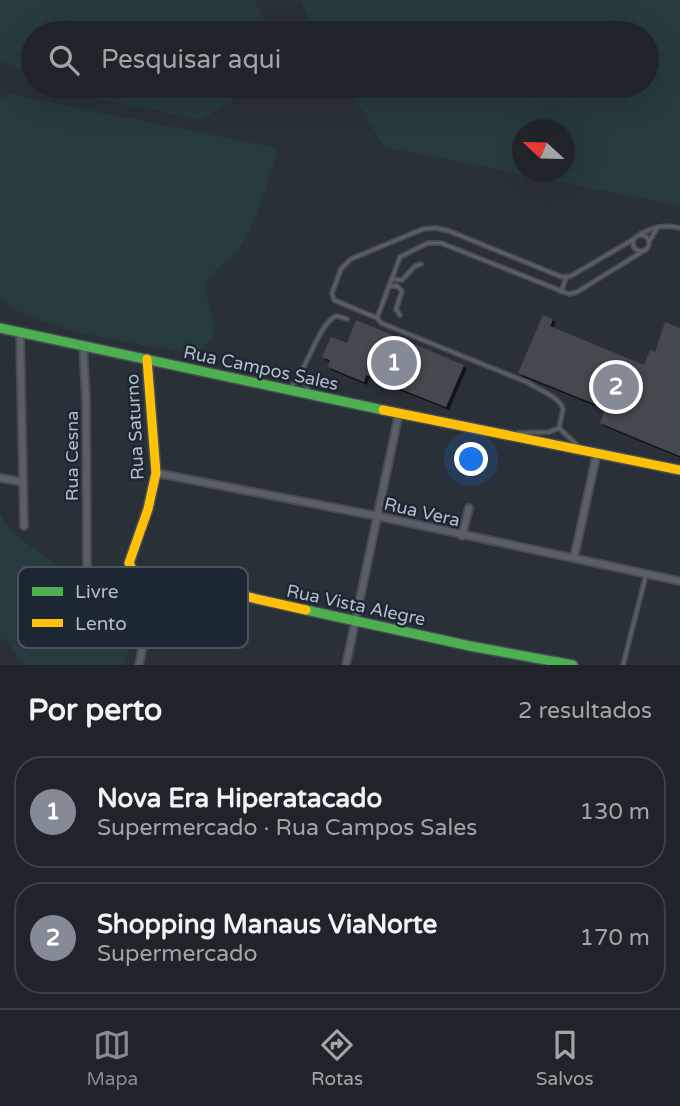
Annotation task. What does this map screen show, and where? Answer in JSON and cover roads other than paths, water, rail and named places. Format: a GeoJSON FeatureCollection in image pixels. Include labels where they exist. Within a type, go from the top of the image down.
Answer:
{"type":"FeatureCollection","features":[{"type":"Feature","properties":{"kind":"street","name":"Rua Campos Sales"},"geometry":{"type":"LineString","coordinates":[[0,328],[680,470]]}},
{"type":"Feature","properties":{"kind":"street"},"geometry":{"type":"LineString","coordinates":[[20,331],[24,526]]}},
{"type":"Feature","properties":{"kind":"street","name":"Rua Cesna"},"geometry":{"type":"LineString","coordinates":[[83,345],[87,567]]}},
{"type":"Feature","properties":{"kind":"street","name":"Rua Saturno"},"geometry":{"type":"LineString","coordinates":[[131,567],[129,563],[148,509],[156,473],[147,359]]}},
{"type":"Feature","properties":{"kind":"street"},"geometry":{"type":"LineString","coordinates":[[345,665],[399,413]]}},
{"type":"Feature","properties":{"kind":"street"},"geometry":{"type":"LineString","coordinates":[[574,558],[597,453]]}},
{"type":"Feature","properties":{"kind":"street","name":"Rua Vera"},"geometry":{"type":"LineString","coordinates":[[156,473],[377,516],[680,581]]}},
{"type":"Feature","properties":{"kind":"street"},"geometry":{"type":"LineString","coordinates":[[0,478],[23,482]]}},
{"type":"Feature","properties":{"kind":"street"},"geometry":{"type":"LineString","coordinates":[[462,536],[469,508]]}},
{"type":"Feature","properties":{"kind":"street","name":"Rua Vista Alegre"},"geometry":{"type":"LineString","coordinates":[[248,597],[470,646],[573,665]]}},
{"type":"Feature","properties":{"kind":"lane"},"geometry":{"type":"LineString","coordinates":[[559,428],[563,410],[557,399],[529,383],[381,323],[377,317],[334,300],[332,293],[341,269],[351,259],[423,229],[436,228],[553,275],[566,277],[653,227],[680,228]]}},
{"type":"Feature","properties":{"kind":"lane"},"geometry":{"type":"LineString","coordinates":[[377,317],[400,257],[436,242],[561,292],[577,292],[649,247],[649,241],[657,228]]}},
{"type":"Feature","properties":{"kind":"lane"},"geometry":{"type":"LineString","coordinates":[[638,236],[644,235],[649,241]]}},
{"type":"Feature","properties":{"kind":"lane"},"geometry":{"type":"LineString","coordinates":[[634,239],[635,247],[639,251],[645,250]]}},
{"type":"Feature","properties":{"kind":"lane"},"geometry":{"type":"LineString","coordinates":[[392,279],[402,281],[415,266],[421,264]]}},
{"type":"Feature","properties":{"kind":"lane"},"geometry":{"type":"LineString","coordinates":[[561,292],[566,277]]}},
{"type":"Feature","properties":{"kind":"lane"},"geometry":{"type":"LineString","coordinates":[[389,286],[397,286],[402,291],[396,309],[400,315]]}},
{"type":"Feature","properties":{"kind":"lane"},"geometry":{"type":"LineString","coordinates":[[287,390],[303,371],[327,321],[337,316],[347,319]]}},
{"type":"Feature","properties":{"kind":"lane"},"geometry":{"type":"LineString","coordinates":[[303,371],[305,384],[312,395]]}},
{"type":"Feature","properties":{"kind":"lane"},"geometry":{"type":"LineString","coordinates":[[510,435],[550,432],[559,428]]}},
{"type":"Feature","properties":{"kind":"lane"},"geometry":{"type":"LineString","coordinates":[[559,428],[577,443],[581,450]]}},
{"type":"Feature","properties":{"kind":"lane"},"geometry":{"type":"LineString","coordinates":[[622,665],[646,575]]}},
{"type":"Feature","properties":{"kind":"place","name":"Nova Era Hiperatacado"},"geometry":{"type":"Point","coordinates":[394,363]}},
{"type":"Feature","properties":{"kind":"place","name":"Shopping Manaus ViaNorte"},"geometry":{"type":"Point","coordinates":[616,387]}}]}
